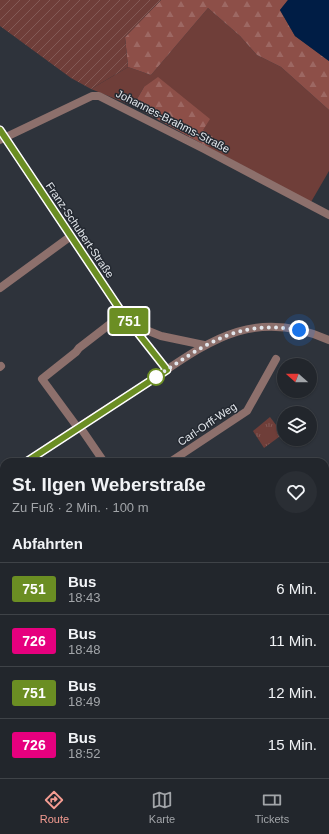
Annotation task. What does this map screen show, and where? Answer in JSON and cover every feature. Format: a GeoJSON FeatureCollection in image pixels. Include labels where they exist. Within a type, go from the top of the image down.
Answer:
{"type":"FeatureCollection","features":[{"type":"Feature","properties":{"kind":"street","name":"Johannes-Brahms-Straße"},"geometry":{"type":"LineString","coordinates":[[2,139],[88,98],[99,96],[204,148],[329,216]]}},
{"type":"Feature","properties":{"kind":"street","name":"Franz-Schubert-Straße"},"geometry":{"type":"LineString","coordinates":[[0,130],[2,139],[123,314],[167,370]]}},
{"type":"Feature","properties":{"kind":"street"},"geometry":{"type":"LineString","coordinates":[[0,288],[70,236]]}},
{"type":"Feature","properties":{"kind":"street","name":"Franz-Schubert-Straße"},"geometry":{"type":"LineString","coordinates":[[123,314],[146,330],[161,336],[204,345]]}},
{"type":"Feature","properties":{"kind":"street"},"geometry":{"type":"LineString","coordinates":[[101,458],[42,379],[76,352],[78,348],[123,314]]}},
{"type":"Feature","properties":{"kind":"street"},"geometry":{"type":"LineString","coordinates":[[32,458],[204,345],[234,333],[263,328],[299,330],[329,340]]}},
{"type":"Feature","properties":{"kind":"street","name":"Carl-Orff-Weg"},"geometry":{"type":"LineString","coordinates":[[176,458],[247,411],[276,359]]}},
{"type":"Feature","properties":{"kind":"green space"},"geometry":{"type":"Polygon","coordinates":[[[0,0],[161,0],[125,37],[128,67],[91,89],[71,78],[0,26],[0,0]]]}},
{"type":"Feature","properties":{"kind":"green space"},"geometry":{"type":"Polygon","coordinates":[[[161,0],[288,0],[280,10],[295,36],[329,61],[329,110],[281,67],[257,55],[240,36],[208,8],[151,75],[128,67],[125,37],[161,0]]]}},
{"type":"Feature","properties":{"kind":"green space"},"geometry":{"type":"Polygon","coordinates":[[[208,8],[240,36],[257,55],[281,67],[329,110],[329,171],[311,202],[208,147],[144,87],[133,106],[91,89],[128,67],[151,75],[208,8]]]}},
{"type":"Feature","properties":{"kind":"green space"},"geometry":{"type":"Polygon","coordinates":[[[158,77],[210,119],[203,130],[213,137],[208,147],[133,106],[144,87],[158,77]]]}},
{"type":"Feature","properties":{"kind":"green space"},"geometry":{"type":"Polygon","coordinates":[[[270,417],[277,426],[277,438],[264,448],[253,431],[270,417]]]}},
{"type":"Feature","properties":{"kind":"water"},"geometry":{"type":"Polygon","coordinates":[[[288,0],[329,0],[329,61],[295,36],[280,10],[288,0]]]}},
{"type":"Feature","properties":{"kind":"bus line","name":"751"},"geometry":{"type":"LineString","coordinates":[[0,130],[4,139],[123,314],[167,370],[32,458]]}},
{"type":"Feature","properties":{"kind":"route"},"geometry":{"type":"LineString","coordinates":[[156,377],[154,378],[186,356],[223,336],[255,328],[283,328],[299,330]]}}]}
